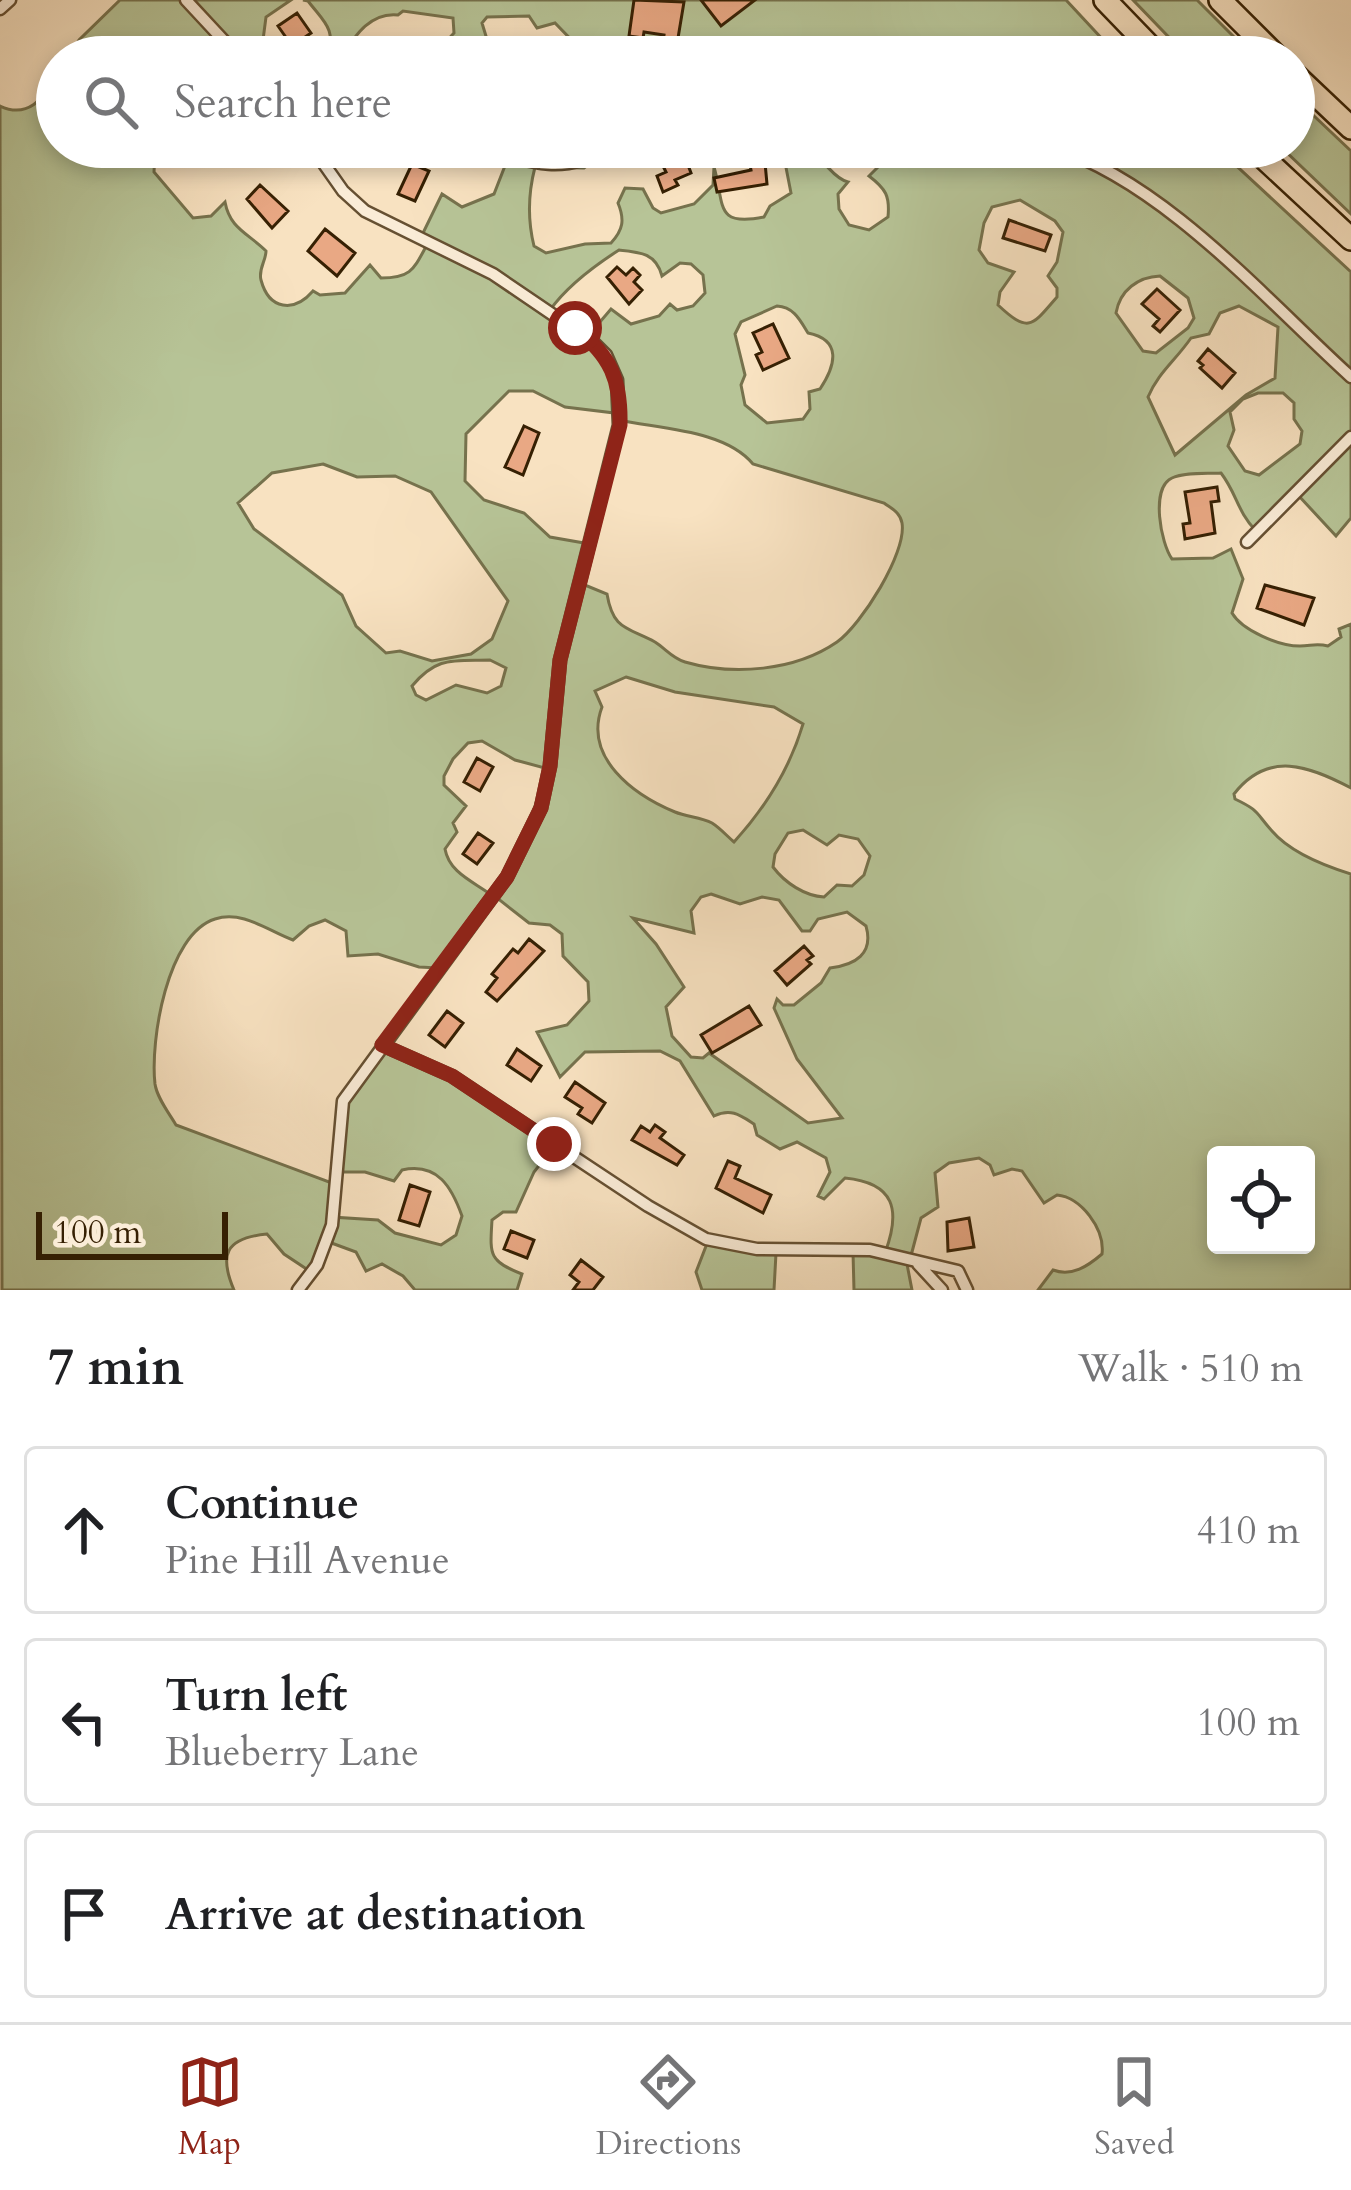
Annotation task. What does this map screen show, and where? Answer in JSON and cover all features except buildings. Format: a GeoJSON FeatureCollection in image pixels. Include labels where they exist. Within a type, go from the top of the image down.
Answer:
{"type":"FeatureCollection","features":[{"type":"Feature","properties":{"kind":"highway"},"geometry":{"type":"LineString","coordinates":[[1093,0],[1138,36]]}},
{"type":"Feature","properties":{"kind":"highway"},"geometry":{"type":"LineString","coordinates":[[1105,0],[1139,36]]}},
{"type":"Feature","properties":{"kind":"highway"},"geometry":{"type":"LineString","coordinates":[[1220,0],[1256,36]]}},
{"type":"Feature","properties":{"kind":"highway"},"geometry":{"type":"LineString","coordinates":[[1315,94],[1351,128]]}},
{"type":"Feature","properties":{"kind":"highway"},"geometry":{"type":"LineString","coordinates":[[1275,168],[1351,238]]}},
{"type":"Feature","properties":{"kind":"street"},"geometry":{"type":"LineString","coordinates":[[0,9],[10,0]]}},
{"type":"Feature","properties":{"kind":"street"},"geometry":{"type":"LineString","coordinates":[[186,0],[219,36]]}},
{"type":"Feature","properties":{"kind":"street"},"geometry":{"type":"LineString","coordinates":[[298,1290],[317,1265],[332,1225],[344,1101],[507,877],[541,808],[560,660],[620,425],[621,397],[613,367],[593,342],[494,274],[365,211],[327,168]]}},
{"type":"Feature","properties":{"kind":"street"},"geometry":{"type":"LineString","coordinates":[[1100,168],[1173,213],[1351,376]]}},
{"type":"Feature","properties":{"kind":"street"},"geometry":{"type":"LineString","coordinates":[[1247,542],[1351,436]]}},
{"type":"Feature","properties":{"kind":"street"},"geometry":{"type":"LineString","coordinates":[[382,1045],[452,1076],[642,1203],[706,1238],[757,1249],[870,1250],[958,1270],[967,1290]]}},
{"type":"Feature","properties":{"kind":"street"},"geometry":{"type":"LineString","coordinates":[[918,1264],[942,1290]]}},
{"type":"Feature","properties":{"kind":"green space"},"geometry":{"type":"Polygon","coordinates":[[[120,0],[186,0],[193,4],[197,0],[291,0],[266,17],[264,36],[83,36],[120,0]]]}},
{"type":"Feature","properties":{"kind":"green space"},"geometry":{"type":"Polygon","coordinates":[[[303,0],[1066,0],[1099,36],[568,36],[555,23],[537,28],[529,16],[487,17],[482,23],[486,36],[451,36],[453,18],[403,11],[371,21],[357,36],[329,36],[303,0]]]}},
{"type":"Feature","properties":{"kind":"green space"},"geometry":{"type":"Polygon","coordinates":[[[1133,0],[1197,0],[1233,36],[1168,36],[1133,0]]]}},
{"type":"Feature","properties":{"kind":"green space"},"geometry":{"type":"Polygon","coordinates":[[[36,102],[36,168],[154,168],[193,218],[211,216],[225,202],[235,225],[266,251],[261,280],[270,297],[283,305],[298,303],[313,291],[345,293],[370,265],[381,278],[411,270],[429,241],[422,235],[442,194],[462,207],[494,194],[504,168],[535,168],[530,226],[534,246],[546,253],[611,243],[622,224],[618,203],[625,188],[643,189],[661,213],[694,204],[713,185],[714,168],[724,210],[737,219],[748,219],[764,217],[770,206],[791,193],[786,168],[828,168],[848,182],[838,194],[839,209],[849,225],[869,230],[888,217],[886,194],[869,176],[877,168],[1239,168],[1351,272],[1351,518],[1336,536],[1298,495],[1256,531],[1221,473],[1190,474],[1165,484],[1159,504],[1161,529],[1172,559],[1213,558],[1231,549],[1243,579],[1232,613],[1252,631],[1291,645],[1328,646],[1341,637],[1339,629],[1351,624],[1351,788],[1290,766],[1261,771],[1234,794],[1288,845],[1351,874],[1351,1290],[1038,1290],[1053,1270],[1073,1271],[1102,1254],[1100,1235],[1075,1202],[1057,1195],[1044,1203],[1022,1171],[994,1175],[990,1165],[979,1158],[949,1163],[935,1173],[938,1207],[921,1218],[906,1259],[912,1290],[854,1290],[853,1252],[885,1253],[893,1224],[890,1201],[875,1186],[845,1178],[824,1199],[818,1196],[830,1172],[826,1158],[797,1142],[780,1149],[757,1135],[754,1124],[735,1114],[714,1116],[680,1061],[660,1051],[585,1052],[560,1077],[537,1032],[567,1025],[589,1001],[588,982],[563,956],[562,934],[550,925],[529,923],[492,894],[524,833],[545,768],[515,760],[482,741],[468,743],[444,776],[444,785],[466,806],[453,823],[457,832],[445,849],[456,870],[490,894],[438,968],[378,954],[348,956],[346,931],[325,920],[293,940],[245,919],[215,919],[198,929],[174,966],[159,1017],[155,1084],[176,1125],[332,1183],[332,1217],[378,1220],[395,1233],[441,1245],[456,1235],[462,1216],[448,1187],[434,1174],[402,1170],[394,1181],[365,1172],[334,1172],[349,1091],[378,1046],[450,1076],[555,1145],[534,1172],[516,1212],[503,1212],[492,1220],[494,1255],[522,1274],[517,1290],[415,1290],[382,1264],[366,1271],[356,1252],[326,1241],[311,1272],[284,1254],[267,1234],[242,1240],[229,1250],[227,1267],[234,1290],[2,1290],[0,106],[19,110],[36,102]],[[1020,200],[992,207],[979,250],[988,263],[1014,272],[1000,292],[998,305],[1017,320],[1030,323],[1057,297],[1048,276],[1057,262],[1063,232],[1055,221],[1020,200]],[[619,250],[573,284],[550,310],[588,336],[611,309],[631,324],[659,316],[670,304],[677,310],[693,306],[705,293],[703,275],[691,264],[680,263],[662,276],[651,258],[619,250]],[[1160,276],[1137,282],[1126,291],[1116,313],[1143,351],[1156,353],[1194,318],[1188,298],[1160,276]],[[1239,306],[1220,313],[1209,334],[1191,338],[1148,397],[1175,455],[1246,395],[1275,378],[1278,327],[1239,306]],[[783,307],[741,322],[735,334],[745,375],[741,385],[745,405],[767,423],[803,419],[810,409],[809,392],[820,389],[830,371],[831,347],[808,333],[783,307]],[[509,391],[466,434],[465,481],[484,500],[524,513],[550,537],[584,543],[575,581],[607,594],[613,615],[623,626],[680,660],[704,666],[783,665],[837,642],[880,587],[902,536],[899,516],[884,503],[753,464],[709,438],[618,420],[614,413],[565,407],[533,391],[509,391]],[[1258,393],[1230,412],[1234,430],[1228,446],[1245,471],[1259,475],[1300,444],[1302,431],[1294,419],[1294,403],[1283,393],[1258,393]],[[323,464],[272,473],[238,503],[254,529],[342,595],[356,626],[386,653],[400,651],[432,661],[471,654],[492,639],[508,601],[431,492],[395,476],[357,477],[323,464]],[[490,660],[456,661],[430,669],[412,686],[426,700],[456,685],[487,693],[501,686],[506,668],[490,660]],[[626,677],[595,691],[602,707],[600,743],[616,772],[644,796],[712,823],[734,842],[775,787],[803,724],[774,707],[675,692],[626,677]],[[803,830],[788,833],[773,867],[796,888],[824,897],[837,885],[852,886],[864,875],[870,856],[858,839],[839,835],[827,845],[803,830]],[[711,894],[701,897],[691,911],[694,933],[633,918],[684,987],[666,1007],[672,1036],[691,1057],[709,1053],[808,1123],[842,1118],[797,1059],[774,1008],[777,999],[783,1005],[794,1005],[821,983],[830,968],[860,956],[867,944],[866,926],[847,912],[818,919],[810,931],[802,931],[779,900],[762,897],[740,904],[711,894]]]}},
{"type":"Feature","properties":{"kind":"green space"},"geometry":{"type":"Polygon","coordinates":[[[1315,117],[1351,151],[1351,214],[1303,168],[1315,168],[1315,117]]]}},
{"type":"Feature","properties":{"kind":"green space"},"geometry":{"type":"Polygon","coordinates":[[[708,1241],[776,1253],[774,1290],[702,1290],[696,1272],[708,1241]]]}},
{"type":"Feature","properties":{"kind":"route"},"geometry":{"type":"LineString","coordinates":[[554,1144],[452,1076],[382,1045],[507,877],[541,808],[560,660],[620,425],[621,397],[613,367],[575,328]]}}]}
